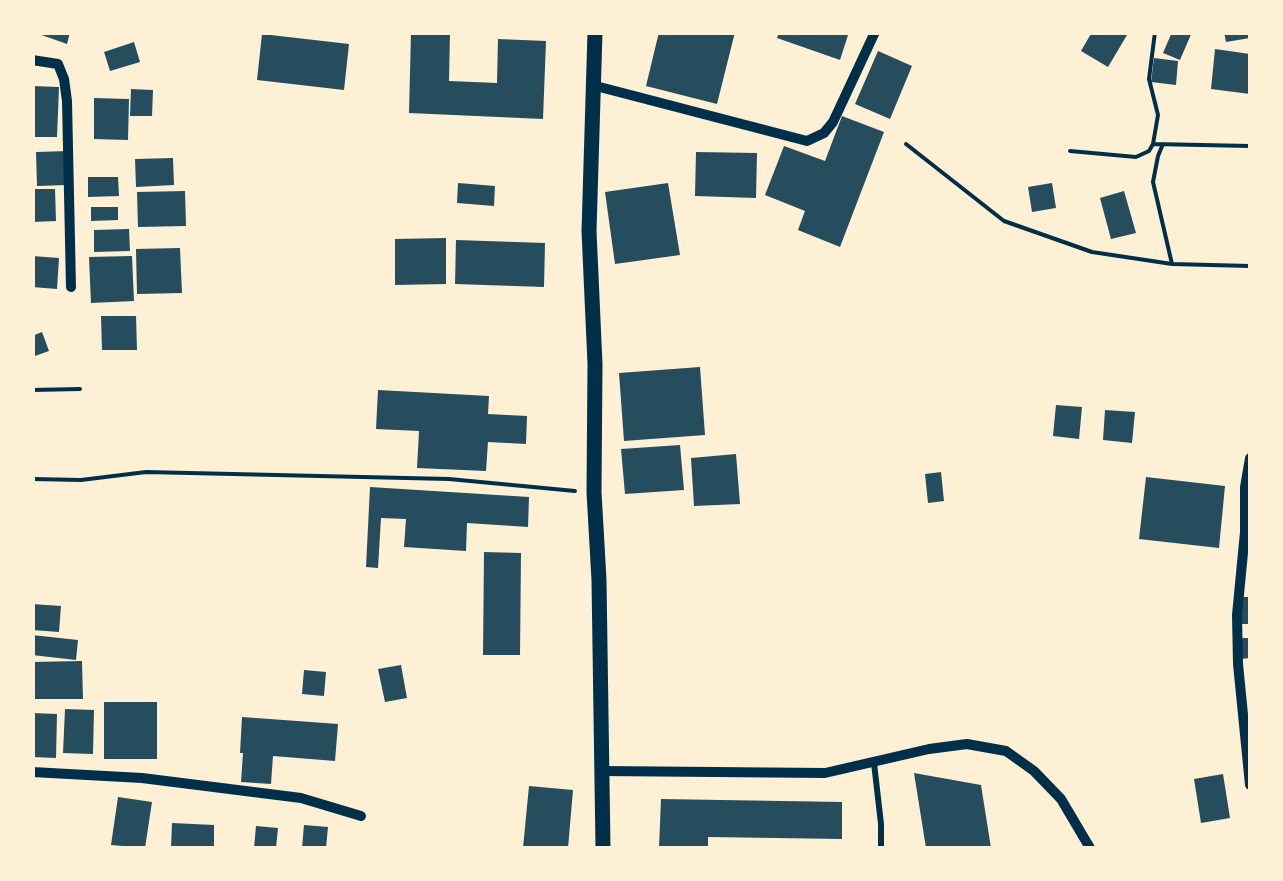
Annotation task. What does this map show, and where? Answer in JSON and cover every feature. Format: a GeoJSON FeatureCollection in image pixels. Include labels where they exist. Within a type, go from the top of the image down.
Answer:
{"type":"FeatureCollection","features":[{"type":"Feature","properties":{"kind":"main road"},"geometry":{"type":"LineString","coordinates":[[595,32],[589,232],[603,848]]}},
{"type":"Feature","properties":{"kind":"street"},"geometry":{"type":"LineString","coordinates":[[592,85],[807,140],[824,134],[833,122],[875,32]]}},
{"type":"Feature","properties":{"kind":"street"},"geometry":{"type":"LineString","coordinates":[[32,60],[58,64],[68,101],[70,287]]}},
{"type":"Feature","properties":{"kind":"street"},"geometry":{"type":"LineString","coordinates":[[1250,458],[1245,487],[1248,533],[1237,631],[1250,785]]}},
{"type":"Feature","properties":{"kind":"street"},"geometry":{"type":"LineString","coordinates":[[602,771],[824,773],[966,744],[1006,751],[1034,771],[1062,799],[1090,848]]}},
{"type":"Feature","properties":{"kind":"street"},"geometry":{"type":"LineString","coordinates":[[32,772],[142,778],[301,798],[362,816]]}},
{"type":"Feature","properties":{"kind":"lane"},"geometry":{"type":"LineString","coordinates":[[874,763],[881,848]]}},
{"type":"Feature","properties":{"kind":"path"},"geometry":{"type":"LineString","coordinates":[[1070,151],[1136,157],[1149,151],[1158,115],[1149,79],[1156,32]]}},
{"type":"Feature","properties":{"kind":"path"},"geometry":{"type":"LineString","coordinates":[[906,144],[1004,221],[1092,252],[1172,264],[1250,266]]}},
{"type":"Feature","properties":{"kind":"path"},"geometry":{"type":"LineString","coordinates":[[1153,144],[1250,146]]}},
{"type":"Feature","properties":{"kind":"path"},"geometry":{"type":"LineString","coordinates":[[1163,144],[1153,182],[1172,264]]}},
{"type":"Feature","properties":{"kind":"path"},"geometry":{"type":"LineString","coordinates":[[32,390],[80,389]]}},
{"type":"Feature","properties":{"kind":"path"},"geometry":{"type":"LineString","coordinates":[[32,479],[81,480],[146,472],[449,479],[594,492]]}},
{"type":"Feature","properties":{"kind":"building"},"geometry":{"type":"Polygon","coordinates":[[[33,32],[70,32],[67,44],[33,32]]]}},
{"type":"Feature","properties":{"kind":"building"},"geometry":{"type":"Polygon","coordinates":[[[411,32],[450,32],[449,81],[497,83],[498,39],[546,41],[543,119],[409,113],[411,32]]]}},
{"type":"Feature","properties":{"kind":"building"},"geometry":{"type":"Polygon","coordinates":[[[659,32],[735,32],[717,104],[646,86],[659,32]]]}},
{"type":"Feature","properties":{"kind":"building"},"geometry":{"type":"Polygon","coordinates":[[[779,32],[849,32],[840,60],[777,38],[779,32]]]}},
{"type":"Feature","properties":{"kind":"building"},"geometry":{"type":"Polygon","coordinates":[[[1092,32],[1127,35],[1108,67],[1081,51],[1092,32]]]}},
{"type":"Feature","properties":{"kind":"building"},"geometry":{"type":"Polygon","coordinates":[[[1172,32],[1192,32],[1180,60],[1163,53],[1172,32]]]}},
{"type":"Feature","properties":{"kind":"building"},"geometry":{"type":"Polygon","coordinates":[[[1224,32],[1250,32],[1250,38],[1226,42],[1224,32]]]}},
{"type":"Feature","properties":{"kind":"building"},"geometry":{"type":"Polygon","coordinates":[[[262,34],[349,44],[344,90],[257,80],[262,34]]]}},
{"type":"Feature","properties":{"kind":"building"},"geometry":{"type":"Polygon","coordinates":[[[134,42],[140,62],[110,71],[104,52],[134,42]]]}},
{"type":"Feature","properties":{"kind":"building"},"geometry":{"type":"Polygon","coordinates":[[[1215,49],[1250,54],[1250,94],[1211,89],[1215,49]]]}},
{"type":"Feature","properties":{"kind":"building"},"geometry":{"type":"Polygon","coordinates":[[[878,51],[912,66],[890,119],[855,104],[878,51]]]}},
{"type":"Feature","properties":{"kind":"building"},"geometry":{"type":"Polygon","coordinates":[[[1154,58],[1178,61],[1176,85],[1151,82],[1154,58]]]}},
{"type":"Feature","properties":{"kind":"building"},"geometry":{"type":"Polygon","coordinates":[[[32,86],[59,87],[57,137],[32,137],[32,86]]]}},
{"type":"Feature","properties":{"kind":"building"},"geometry":{"type":"Polygon","coordinates":[[[131,89],[153,90],[152,116],[130,116],[131,89]]]}},
{"type":"Feature","properties":{"kind":"building"},"geometry":{"type":"Polygon","coordinates":[[[94,98],[129,99],[128,140],[94,139],[94,98]]]}},
{"type":"Feature","properties":{"kind":"building"},"geometry":{"type":"Polygon","coordinates":[[[842,116],[884,132],[840,247],[798,230],[805,211],[765,195],[784,146],[825,161],[842,116]]]}},
{"type":"Feature","properties":{"kind":"building"},"geometry":{"type":"Polygon","coordinates":[[[68,151],[67,185],[37,186],[36,152],[68,151]]]}},
{"type":"Feature","properties":{"kind":"building"},"geometry":{"type":"Polygon","coordinates":[[[696,152],[757,153],[756,198],[695,196],[696,152]]]}},
{"type":"Feature","properties":{"kind":"building"},"geometry":{"type":"Polygon","coordinates":[[[173,158],[174,185],[136,187],[135,159],[173,158]]]}},
{"type":"Feature","properties":{"kind":"building"},"geometry":{"type":"Polygon","coordinates":[[[88,177],[118,177],[119,196],[88,197],[88,177]]]}},
{"type":"Feature","properties":{"kind":"building"},"geometry":{"type":"Polygon","coordinates":[[[458,183],[495,186],[494,206],[457,203],[458,183]]]}},
{"type":"Feature","properties":{"kind":"building"},"geometry":{"type":"Polygon","coordinates":[[[668,183],[680,255],[615,264],[605,192],[668,183]]]}},
{"type":"Feature","properties":{"kind":"building"},"geometry":{"type":"Polygon","coordinates":[[[1052,183],[1056,208],[1032,212],[1028,187],[1052,183]]]}},
{"type":"Feature","properties":{"kind":"building"},"geometry":{"type":"Polygon","coordinates":[[[32,189],[55,189],[56,221],[32,222],[32,189]]]}},
{"type":"Feature","properties":{"kind":"building"},"geometry":{"type":"Polygon","coordinates":[[[185,191],[186,226],[138,227],[137,192],[185,191]]]}},
{"type":"Feature","properties":{"kind":"building"},"geometry":{"type":"Polygon","coordinates":[[[1124,191],[1136,233],[1111,239],[1100,198],[1124,191]]]}},
{"type":"Feature","properties":{"kind":"building"},"geometry":{"type":"Polygon","coordinates":[[[91,207],[118,207],[118,220],[91,221],[91,207]]]}},
{"type":"Feature","properties":{"kind":"building"},"geometry":{"type":"Polygon","coordinates":[[[129,229],[130,251],[94,252],[94,230],[129,229]]]}},
{"type":"Feature","properties":{"kind":"building"},"geometry":{"type":"Polygon","coordinates":[[[446,238],[446,284],[395,285],[395,239],[446,238]]]}},
{"type":"Feature","properties":{"kind":"building"},"geometry":{"type":"Polygon","coordinates":[[[456,240],[545,243],[544,287],[455,284],[456,240]]]}},
{"type":"Feature","properties":{"kind":"building"},"geometry":{"type":"Polygon","coordinates":[[[180,248],[182,293],[137,294],[136,249],[180,248]]]}},
{"type":"Feature","properties":{"kind":"building"},"geometry":{"type":"Polygon","coordinates":[[[32,256],[59,258],[57,289],[32,287],[32,256]]]}},
{"type":"Feature","properties":{"kind":"building"},"geometry":{"type":"Polygon","coordinates":[[[132,256],[134,301],[91,303],[89,257],[132,256]]]}},
{"type":"Feature","properties":{"kind":"building"},"geometry":{"type":"Polygon","coordinates":[[[101,316],[136,316],[137,350],[102,350],[101,316]]]}},
{"type":"Feature","properties":{"kind":"building"},"geometry":{"type":"Polygon","coordinates":[[[42,332],[49,351],[32,357],[32,336],[42,332]]]}},
{"type":"Feature","properties":{"kind":"building"},"geometry":{"type":"Polygon","coordinates":[[[700,367],[705,435],[624,441],[619,373],[700,367]]]}},
{"type":"Feature","properties":{"kind":"building"},"geometry":{"type":"Polygon","coordinates":[[[378,390],[489,396],[488,414],[527,416],[526,444],[488,442],[486,471],[417,468],[419,431],[376,429],[378,390]]]}},
{"type":"Feature","properties":{"kind":"building"},"geometry":{"type":"Polygon","coordinates":[[[1056,405],[1082,407],[1079,439],[1053,436],[1056,405]]]}},
{"type":"Feature","properties":{"kind":"building"},"geometry":{"type":"Polygon","coordinates":[[[1105,410],[1135,412],[1132,443],[1103,440],[1105,410]]]}},
{"type":"Feature","properties":{"kind":"building"},"geometry":{"type":"Polygon","coordinates":[[[680,445],[684,490],[625,494],[621,449],[680,445]]]}},
{"type":"Feature","properties":{"kind":"building"},"geometry":{"type":"Polygon","coordinates":[[[736,454],[740,504],[694,506],[691,458],[736,454]]]}},
{"type":"Feature","properties":{"kind":"building"},"geometry":{"type":"Polygon","coordinates":[[[941,472],[944,501],[928,503],[925,474],[941,472]]]}},
{"type":"Feature","properties":{"kind":"building"},"geometry":{"type":"Polygon","coordinates":[[[1146,477],[1225,486],[1219,548],[1139,539],[1146,477]]]}},
{"type":"Feature","properties":{"kind":"building"},"geometry":{"type":"Polygon","coordinates":[[[370,487],[529,497],[528,527],[467,523],[466,551],[404,547],[406,519],[381,518],[378,568],[366,567],[370,487]]]}},
{"type":"Feature","properties":{"kind":"building"},"geometry":{"type":"Polygon","coordinates":[[[484,552],[521,553],[520,655],[483,655],[484,552]]]}},
{"type":"Feature","properties":{"kind":"building"},"geometry":{"type":"Polygon","coordinates":[[[1241,597],[1250,597],[1250,624],[1242,624],[1241,597]]]}},
{"type":"Feature","properties":{"kind":"building"},"geometry":{"type":"Polygon","coordinates":[[[32,604],[61,606],[59,632],[32,630],[32,604]]]}},
{"type":"Feature","properties":{"kind":"building"},"geometry":{"type":"Polygon","coordinates":[[[32,635],[78,640],[76,660],[32,655],[32,635]]]}},
{"type":"Feature","properties":{"kind":"building"},"geometry":{"type":"Polygon","coordinates":[[[1241,638],[1250,638],[1250,658],[1241,659],[1241,638]]]}},
{"type":"Feature","properties":{"kind":"building"},"geometry":{"type":"Polygon","coordinates":[[[82,661],[83,699],[32,699],[32,662],[82,661]]]}},
{"type":"Feature","properties":{"kind":"building"},"geometry":{"type":"Polygon","coordinates":[[[401,665],[407,698],[385,702],[378,669],[401,665]]]}},
{"type":"Feature","properties":{"kind":"building"},"geometry":{"type":"Polygon","coordinates":[[[304,670],[326,672],[324,696],[302,694],[304,670]]]}},
{"type":"Feature","properties":{"kind":"building"},"geometry":{"type":"Polygon","coordinates":[[[104,702],[157,702],[157,759],[104,759],[104,702]]]}},
{"type":"Feature","properties":{"kind":"building"},"geometry":{"type":"Polygon","coordinates":[[[65,709],[94,710],[93,754],[63,753],[65,709]]]}},
{"type":"Feature","properties":{"kind":"building"},"geometry":{"type":"Polygon","coordinates":[[[32,713],[57,714],[56,758],[32,757],[32,713]]]}},
{"type":"Feature","properties":{"kind":"building"},"geometry":{"type":"Polygon","coordinates":[[[242,717],[338,724],[335,761],[273,756],[271,784],[241,782],[242,717]]]}},
{"type":"Feature","properties":{"kind":"building"},"geometry":{"type":"Polygon","coordinates":[[[914,773],[981,785],[991,848],[926,848],[914,773]]]}},
{"type":"Feature","properties":{"kind":"building"},"geometry":{"type":"Polygon","coordinates":[[[1223,774],[1230,818],[1201,823],[1194,779],[1223,774]]]}},
{"type":"Feature","properties":{"kind":"building"},"geometry":{"type":"Polygon","coordinates":[[[529,786],[573,790],[568,848],[523,848],[529,786]]]}},
{"type":"Feature","properties":{"kind":"building"},"geometry":{"type":"Polygon","coordinates":[[[118,797],[152,802],[145,848],[111,845],[118,797]]]}},
{"type":"Feature","properties":{"kind":"building"},"geometry":{"type":"Polygon","coordinates":[[[661,799],[842,802],[842,839],[708,837],[708,848],[659,848],[661,799]]]}},
{"type":"Feature","properties":{"kind":"building"},"geometry":{"type":"Polygon","coordinates":[[[172,823],[214,825],[214,848],[171,848],[172,823]]]}},
{"type":"Feature","properties":{"kind":"building"},"geometry":{"type":"Polygon","coordinates":[[[304,825],[328,827],[326,848],[302,848],[304,825]]]}},
{"type":"Feature","properties":{"kind":"building"},"geometry":{"type":"Polygon","coordinates":[[[256,826],[278,828],[276,848],[254,848],[256,826]]]}}]}
